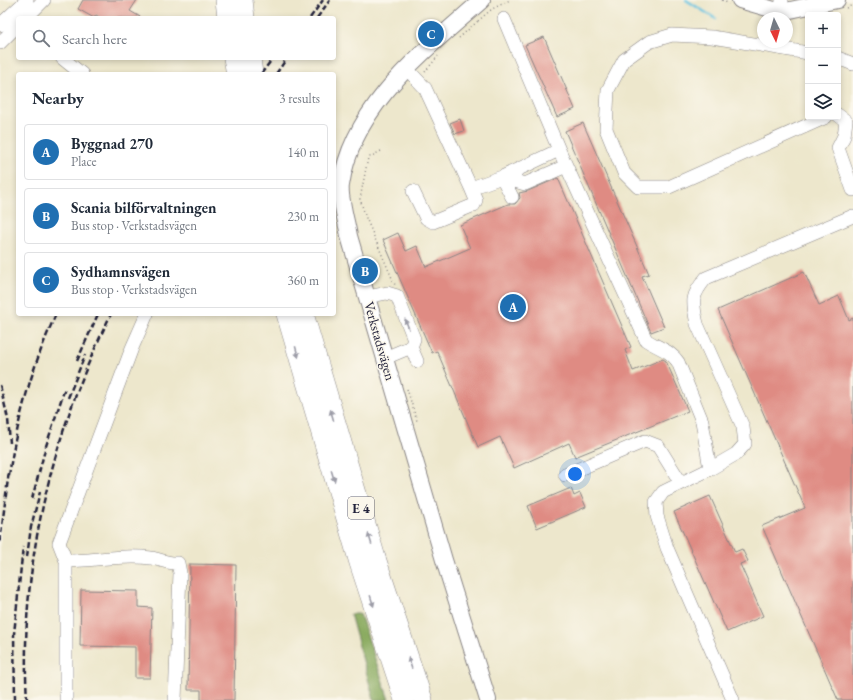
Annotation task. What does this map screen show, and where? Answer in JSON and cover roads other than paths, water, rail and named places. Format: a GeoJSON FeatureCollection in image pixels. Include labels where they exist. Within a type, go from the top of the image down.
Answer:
{"type":"FeatureCollection","features":[{"type":"Feature","properties":{"kind":"highway"},"geometry":{"type":"LineString","coordinates":[[225,0],[227,16]]}},
{"type":"Feature","properties":{"kind":"highway"},"geometry":{"type":"LineString","coordinates":[[243,0],[245,16]]}},
{"type":"Feature","properties":{"kind":"highway"},"geometry":{"type":"LineString","coordinates":[[233,60],[236,72]]}},
{"type":"Feature","properties":{"kind":"highway"},"geometry":{"type":"LineString","coordinates":[[251,60],[253,72]]}},
{"type":"Feature","properties":{"kind":"highway","name":"E 4"},"geometry":{"type":"LineString","coordinates":[[287,316],[359,563],[404,700]]}},
{"type":"Feature","properties":{"kind":"highway","name":"E 4"},"geometry":{"type":"LineString","coordinates":[[305,316],[376,558],[423,700]]}},
{"type":"Feature","properties":{"kind":"main road","name":"Verkstadsvägen"},"geometry":{"type":"LineString","coordinates":[[482,0],[407,69],[375,103],[349,153],[341,187],[349,236],[460,612],[488,700]]}},
{"type":"Feature","properties":{"kind":"main road"},"geometry":{"type":"LineString","coordinates":[[740,0],[781,6],[837,0]]}},
{"type":"Feature","properties":{"kind":"street"},"geometry":{"type":"LineString","coordinates":[[0,25],[28,0]]}},
{"type":"Feature","properties":{"kind":"street"},"geometry":{"type":"LineString","coordinates":[[28,16],[44,0]]}},
{"type":"Feature","properties":{"kind":"street"},"geometry":{"type":"LineString","coordinates":[[504,19],[566,166],[646,340],[656,347],[667,350],[678,362],[702,421],[710,469]]}},
{"type":"Feature","properties":{"kind":"street"},"geometry":{"type":"LineString","coordinates":[[0,43],[16,28]]}},
{"type":"Feature","properties":{"kind":"street"},"geometry":{"type":"LineString","coordinates":[[805,52],[712,37],[672,34],[649,42],[624,60],[608,90],[606,129],[624,172],[638,187],[669,187],[819,120]]}},
{"type":"Feature","properties":{"kind":"street"},"geometry":{"type":"LineString","coordinates":[[841,59],[853,64]]}},
{"type":"Feature","properties":{"kind":"street"},"geometry":{"type":"LineString","coordinates":[[64,60],[80,72]]}},
{"type":"Feature","properties":{"kind":"street"},"geometry":{"type":"LineString","coordinates":[[407,69],[425,88],[476,200],[474,205],[433,222],[426,218],[413,191]]}},
{"type":"Feature","properties":{"kind":"street"},"geometry":{"type":"LineString","coordinates":[[841,118],[846,122],[844,136],[838,148],[853,190]]}},
{"type":"Feature","properties":{"kind":"street"},"geometry":{"type":"LineString","coordinates":[[471,188],[507,175],[559,150]]}},
{"type":"Feature","properties":{"kind":"street"},"geometry":{"type":"LineString","coordinates":[[507,175],[524,184],[566,166]]}},
{"type":"Feature","properties":{"kind":"street"},"geometry":{"type":"LineString","coordinates":[[507,175],[512,197]]}},
{"type":"Feature","properties":{"kind":"street"},"geometry":{"type":"LineString","coordinates":[[733,700],[668,548],[657,516],[656,502],[663,492],[710,469],[736,454],[745,444],[743,427],[697,324],[694,310],[695,292],[706,278],[853,216]]}},
{"type":"Feature","properties":{"kind":"street"},"geometry":{"type":"LineString","coordinates":[[367,297],[387,293],[397,296],[414,340],[411,347],[385,358]]}},
{"type":"Feature","properties":{"kind":"street"},"geometry":{"type":"LineString","coordinates":[[66,700],[66,561],[59,543],[132,348],[146,316]]}},
{"type":"Feature","properties":{"kind":"street"},"geometry":{"type":"LineString","coordinates":[[411,347],[417,361]]}},
{"type":"Feature","properties":{"kind":"street"},"geometry":{"type":"LineString","coordinates":[[565,475],[645,441],[658,446],[681,483]]}},
{"type":"Feature","properties":{"kind":"street"},"geometry":{"type":"LineString","coordinates":[[66,561],[116,558],[152,558],[170,564],[178,563],[180,573],[175,700]]}},
{"type":"Feature","properties":{"kind":"waterway"},"geometry":{"type":"LineString","coordinates":[[686,0],[716,19]]}},
{"type":"Feature","properties":{"kind":"railway"},"geometry":{"type":"LineString","coordinates":[[311,16],[323,0]]}},
{"type":"Feature","properties":{"kind":"railway"},"geometry":{"type":"LineString","coordinates":[[318,16],[330,0]]}},
{"type":"Feature","properties":{"kind":"railway"},"geometry":{"type":"LineString","coordinates":[[262,72],[272,60]]}},
{"type":"Feature","properties":{"kind":"railway"},"geometry":{"type":"LineString","coordinates":[[277,72],[286,60]]}},
{"type":"Feature","properties":{"kind":"railway"},"geometry":{"type":"LineString","coordinates":[[9,476],[16,434],[26,394],[47,334],[55,316]]}},
{"type":"Feature","properties":{"kind":"railway"},"geometry":{"type":"LineString","coordinates":[[77,361],[97,316]]}},
{"type":"Feature","properties":{"kind":"railway"},"geometry":{"type":"LineString","coordinates":[[27,700],[26,650],[28,600],[44,502],[56,454],[72,406],[90,360],[110,316]]}},
{"type":"Feature","properties":{"kind":"railway"},"geometry":{"type":"LineString","coordinates":[[68,398],[85,355]]}},
{"type":"Feature","properties":{"kind":"railway"},"geometry":{"type":"LineString","coordinates":[[0,385],[8,419],[10,443]]}},
{"type":"Feature","properties":{"kind":"railway"},"geometry":{"type":"LineString","coordinates":[[32,499],[46,446],[65,388]]}},
{"type":"Feature","properties":{"kind":"railway"},"geometry":{"type":"LineString","coordinates":[[0,542],[9,471]]}},
{"type":"Feature","properties":{"kind":"railway"},"geometry":{"type":"LineString","coordinates":[[27,557],[31,527],[40,492]]}},
{"type":"Feature","properties":{"kind":"railway"},"geometry":{"type":"LineString","coordinates":[[15,700],[14,634],[23,547]]}},
{"type":"Feature","properties":{"kind":"place","name":"Sydhamnsvägen"},"geometry":{"type":"Point","coordinates":[431,34]}},
{"type":"Feature","properties":{"kind":"place","name":"Scania bilförvaltningen"},"geometry":{"type":"Point","coordinates":[365,271]}},
{"type":"Feature","properties":{"kind":"place","name":"Byggnad 270"},"geometry":{"type":"Point","coordinates":[513,307]}}]}
